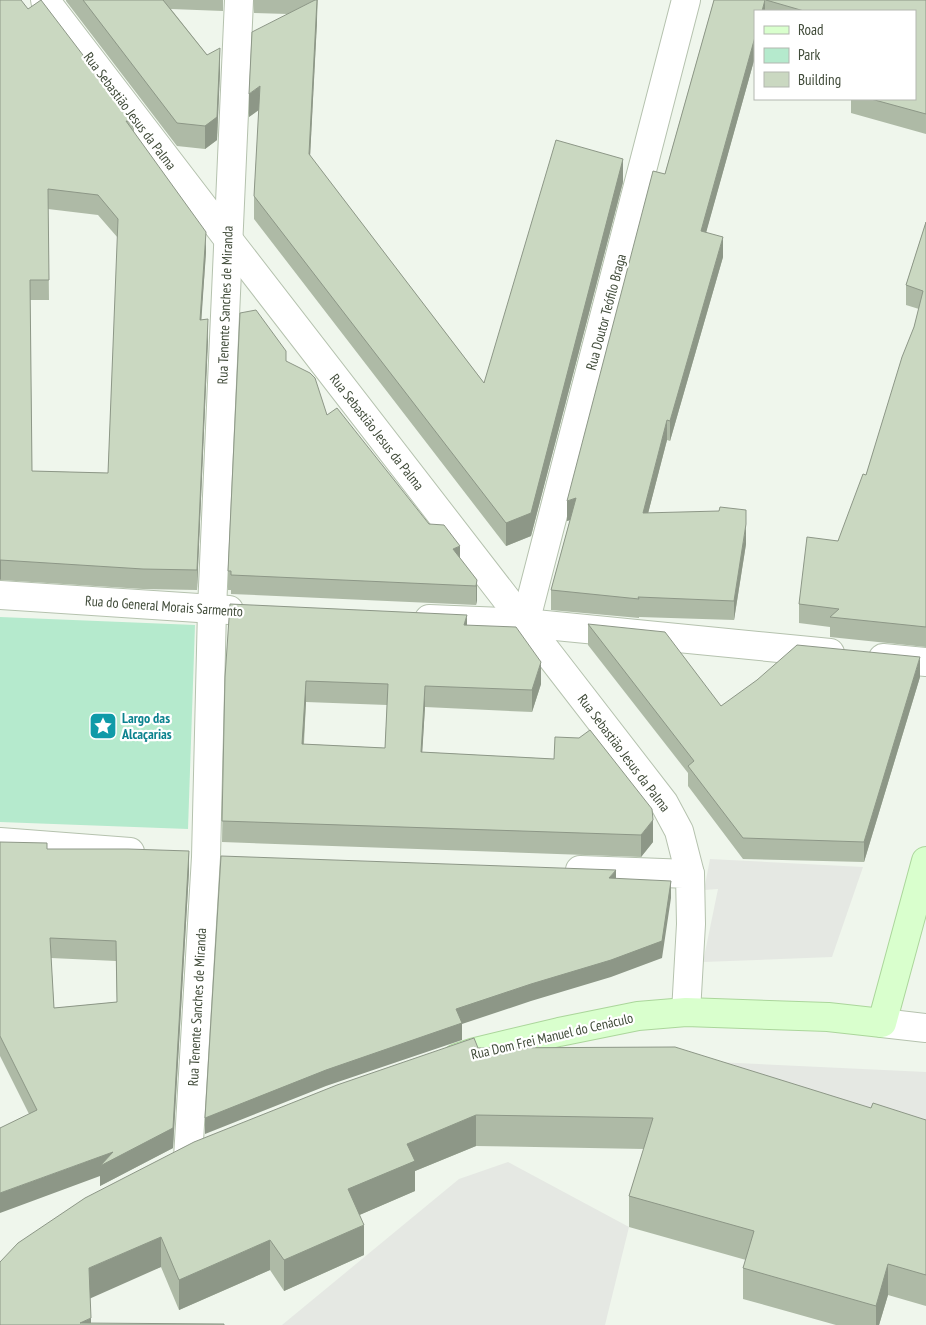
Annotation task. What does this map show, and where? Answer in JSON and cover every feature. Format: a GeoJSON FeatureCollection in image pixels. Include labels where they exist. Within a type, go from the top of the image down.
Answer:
{"type":"FeatureCollection","features":[{"type":"Feature","properties":{"kind":"main road"},"geometry":{"type":"LineString","coordinates":[[882,1023],[926,861]]}},
{"type":"Feature","properties":{"kind":"main road","name":"Rua Dom Frei Manuel do Cenáculo"},"geometry":{"type":"LineString","coordinates":[[431,1067],[475,1052],[638,1016],[686,1012],[828,1017],[882,1023]]}},
{"type":"Feature","properties":{"kind":"main road"},"geometry":{"type":"LineString","coordinates":[[163,1171],[215,1147]]}},
{"type":"Feature","properties":{"kind":"street","name":"Rua Sebastião Jesus da Palma"},"geometry":{"type":"LineString","coordinates":[[46,0],[228,240],[664,803],[679,831],[690,874],[691,924],[686,1012]]}},
{"type":"Feature","properties":{"kind":"street","name":"Rua Tenente Sanches de Miranda"},"geometry":{"type":"LineString","coordinates":[[212,609],[238,0]]}},
{"type":"Feature","properties":{"kind":"street","name":"Rua Doutor Teófilo Braga"},"geometry":{"type":"LineString","coordinates":[[525,623],[686,0]]}},
{"type":"Feature","properties":{"kind":"street","name":"Rua do General Morais Sarmento"},"geometry":{"type":"LineString","coordinates":[[0,595],[251,611]]}},
{"type":"Feature","properties":{"kind":"street"},"geometry":{"type":"LineString","coordinates":[[212,609],[196,856],[235,858]]}},
{"type":"Feature","properties":{"kind":"street"},"geometry":{"type":"LineString","coordinates":[[408,618],[525,623],[926,662]]}},
{"type":"Feature","properties":{"kind":"street"},"geometry":{"type":"LineString","coordinates":[[0,842],[157,854]]}},
{"type":"Feature","properties":{"kind":"street","name":"Rua Tenente Sanches de Miranda"},"geometry":{"type":"LineString","coordinates":[[188,1158],[196,856]]}},
{"type":"Feature","properties":{"kind":"street"},"geometry":{"type":"LineString","coordinates":[[552,869],[690,874]]}},
{"type":"Feature","properties":{"kind":"street"},"geometry":{"type":"LineString","coordinates":[[882,1023],[926,1028]]}},
{"type":"Feature","properties":{"kind":"green space","name":"Largo das Alcaçarias"},"geometry":{"type":"Polygon","coordinates":[[[0,617],[195,625],[188,829],[0,822],[0,617]]]}},
{"type":"Feature","properties":{"kind":"shaded area"},"geometry":{"type":"Polygon","coordinates":[[[710,859],[863,867],[832,957],[703,962],[718,889],[704,890],[710,859]]]}},
{"type":"Feature","properties":{"kind":"shaded area"},"geometry":{"type":"Polygon","coordinates":[[[693,1061],[926,1072],[926,1151],[693,1061]]]}},
{"type":"Feature","properties":{"kind":"shaded area"},"geometry":{"type":"Polygon","coordinates":[[[508,1162],[629,1227],[605,1325],[282,1325],[459,1179],[508,1162]]]}},
{"type":"Feature","properties":{"kind":"building"},"geometry":{"type":"Polygon","coordinates":[[[0,0],[21,0],[28,9],[41,0],[134,122],[126,121],[206,232],[200,320],[208,319],[197,570],[143,569],[0,560],[0,0]],[[48,189],[49,280],[30,280],[32,471],[108,473],[118,219],[98,195],[48,189]]]}},
{"type":"Feature","properties":{"kind":"building"},"geometry":{"type":"Polygon","coordinates":[[[83,0],[163,0],[207,55],[220,48],[217,117],[205,126],[177,123],[83,0]]]}},
{"type":"Feature","properties":{"kind":"building"},"geometry":{"type":"Polygon","coordinates":[[[317,0],[309,154],[484,383],[556,140],[623,159],[531,513],[506,523],[254,196],[260,86],[249,94],[252,32],[317,0]]]}},
{"type":"Feature","properties":{"kind":"building"},"geometry":{"type":"Polygon","coordinates":[[[714,0],[765,0],[762,10],[754,10],[754,41],[701,231],[723,237],[670,421],[667,420],[643,513],[719,511],[720,507],[746,510],[746,524],[734,601],[638,597],[639,599],[551,590],[576,498],[567,501],[653,171],[665,174],[714,0]]]}},
{"type":"Feature","properties":{"kind":"building"},"geometry":{"type":"Polygon","coordinates":[[[766,0],[926,0],[926,114],[875,100],[916,100],[916,10],[801,10],[766,0]]]}},
{"type":"Feature","properties":{"kind":"building"},"geometry":{"type":"Polygon","coordinates":[[[926,222],[926,627],[830,617],[839,609],[799,604],[807,537],[838,541],[863,474],[866,475],[902,357],[914,327],[923,291],[906,285],[926,222]]]}},
{"type":"Feature","properties":{"kind":"building"},"geometry":{"type":"Polygon","coordinates":[[[256,310],[286,351],[286,361],[310,373],[315,378],[327,415],[337,408],[429,524],[444,525],[460,546],[453,549],[477,580],[476,586],[231,575],[231,571],[228,571],[240,313],[256,310]]]}},
{"type":"Feature","properties":{"kind":"building"},"geometry":{"type":"Polygon","coordinates":[[[230,604],[467,615],[464,625],[516,627],[541,662],[532,690],[425,686],[421,752],[554,759],[555,737],[579,738],[590,730],[652,809],[653,820],[641,835],[222,821],[225,677],[230,604]],[[306,681],[302,744],[385,748],[388,684],[306,681]]]}},
{"type":"Feature","properties":{"kind":"building"},"geometry":{"type":"Polygon","coordinates":[[[588,624],[665,632],[721,706],[757,680],[797,645],[920,657],[864,842],[743,838],[688,766],[694,761],[588,624]]]}},
{"type":"Feature","properties":{"kind":"building"},"geometry":{"type":"Polygon","coordinates":[[[0,842],[47,843],[47,849],[189,851],[173,1128],[100,1166],[113,1152],[0,1193],[0,1128],[37,1110],[0,1036],[0,842]],[[50,938],[54,1008],[117,1002],[116,941],[50,938]]]}},
{"type":"Feature","properties":{"kind":"building"},"geometry":{"type":"Polygon","coordinates":[[[221,856],[616,870],[609,878],[671,881],[662,941],[611,960],[456,1009],[462,1023],[326,1070],[205,1118],[221,856]]]}},
{"type":"Feature","properties":{"kind":"building"},"geometry":{"type":"Polygon","coordinates":[[[474,1038],[478,1048],[675,1047],[871,1108],[873,1103],[926,1120],[926,1275],[888,1264],[876,1306],[743,1268],[754,1231],[629,1196],[653,1118],[476,1115],[407,1144],[415,1161],[348,1189],[364,1225],[284,1260],[270,1240],[179,1280],[161,1237],[89,1268],[91,1318],[80,1323],[224,1325],[0,1325],[0,1262],[18,1243],[85,1198],[194,1142],[337,1085],[474,1038]]]}},
{"type":"Feature","properties":{"kind":"place","name":"Largo das Alcaçarias"},"geometry":{"type":"Point","coordinates":[103,726]}}]}
